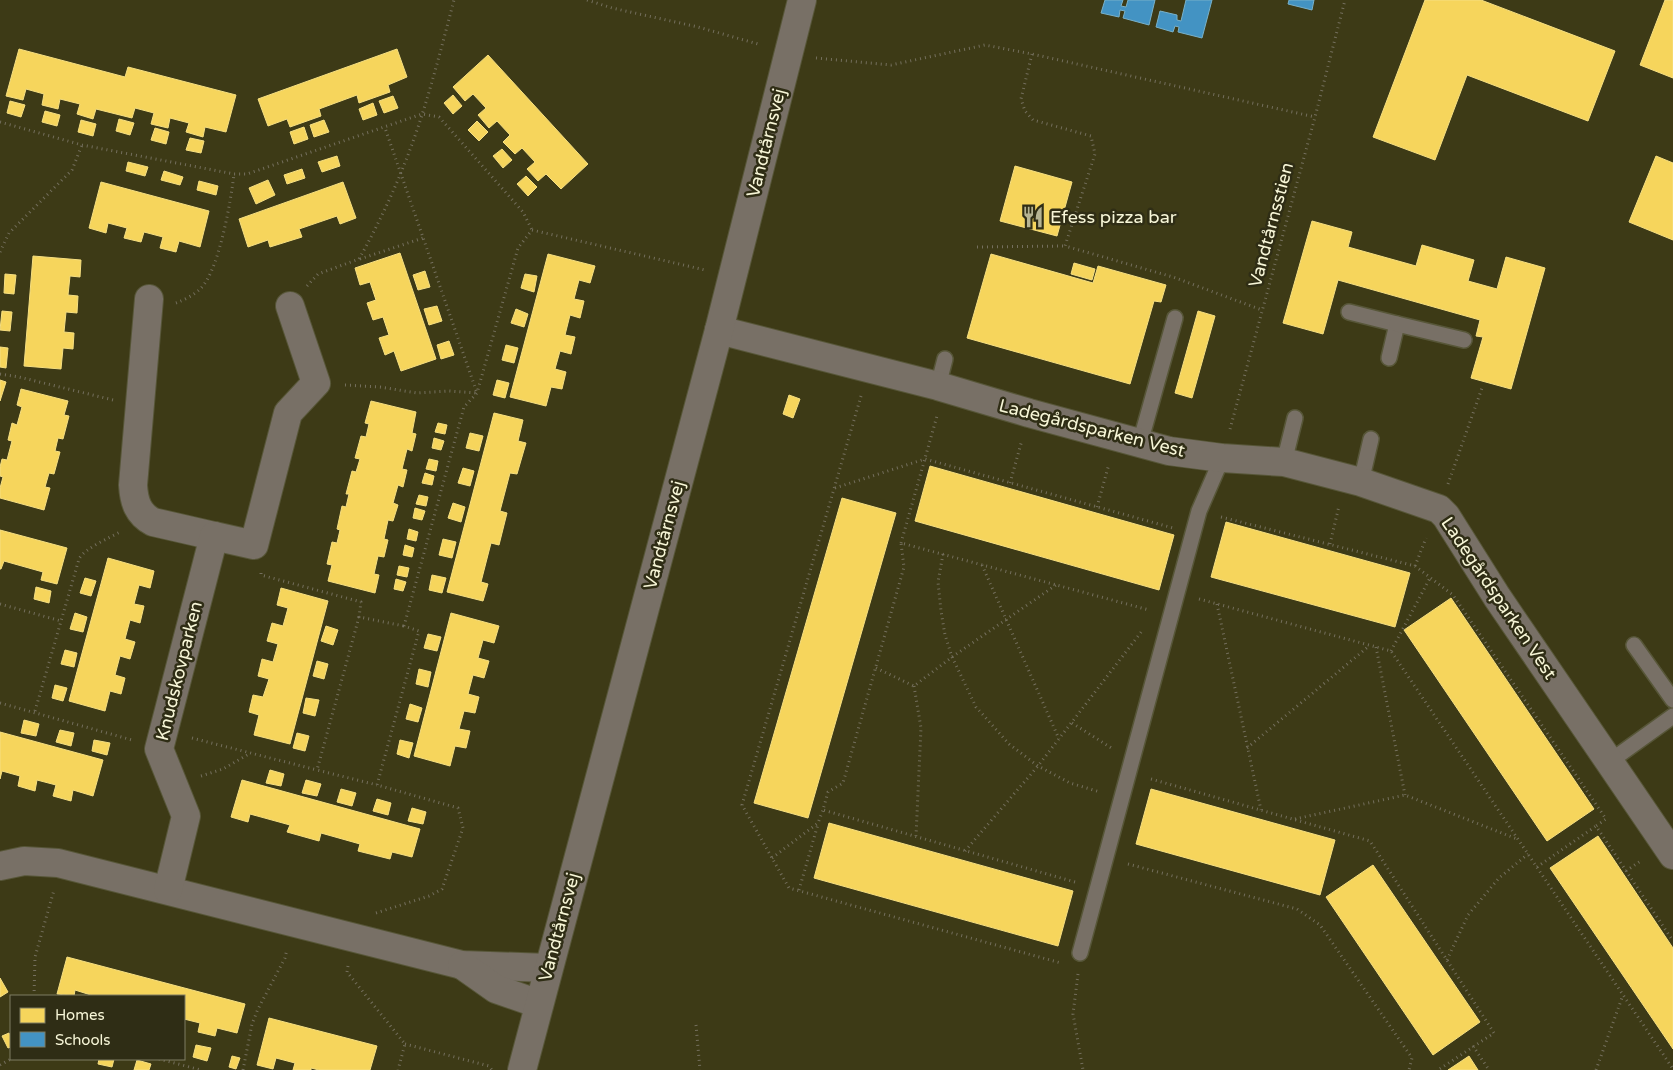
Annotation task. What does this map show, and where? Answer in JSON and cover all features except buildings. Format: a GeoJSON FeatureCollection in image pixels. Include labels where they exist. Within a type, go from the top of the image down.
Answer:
{"type":"FeatureCollection","features":[{"type":"Feature","properties":{"kind":"street","name":"Vandtårnsvej"},"geometry":{"type":"LineString","coordinates":[[522,1070],[719,330],[802,0]]}},
{"type":"Feature","properties":{"kind":"street"},"geometry":{"type":"LineString","coordinates":[[149,299],[133,485],[134,498],[138,509],[145,518],[153,522],[254,545],[288,413],[316,383],[290,306]]}},
{"type":"Feature","properties":{"kind":"street","name":"Ladegårdsparken Vest"},"geometry":{"type":"LineString","coordinates":[[719,330],[941,388],[1169,451],[1222,458],[1284,462],[1353,480],[1439,509],[1446,516],[1497,597],[1673,855]]}},
{"type":"Feature","properties":{"kind":"street","name":"Knudskovparken"},"geometry":{"type":"LineString","coordinates":[[168,890],[186,816],[159,749],[214,536]]}},
{"type":"Feature","properties":{"kind":"street"},"geometry":{"type":"LineString","coordinates":[[0,866],[24,861],[60,864],[462,965],[548,968]]}},
{"type":"Feature","properties":{"kind":"street"},"geometry":{"type":"LineString","coordinates":[[462,965],[496,989],[539,1004]]}},
{"type":"Feature","properties":{"kind":"lane"},"geometry":{"type":"LineString","coordinates":[[1349,312],[1464,340]]}},
{"type":"Feature","properties":{"kind":"lane"},"geometry":{"type":"LineString","coordinates":[[1128,440],[1175,318]]}},
{"type":"Feature","properties":{"kind":"lane"},"geometry":{"type":"LineString","coordinates":[[1388,358],[1397,324]]}},
{"type":"Feature","properties":{"kind":"lane"},"geometry":{"type":"LineString","coordinates":[[941,388],[946,359]]}},
{"type":"Feature","properties":{"kind":"lane"},"geometry":{"type":"LineString","coordinates":[[1284,462],[1295,418]]}},
{"type":"Feature","properties":{"kind":"lane"},"geometry":{"type":"LineString","coordinates":[[1353,480],[1371,439]]}},
{"type":"Feature","properties":{"kind":"lane"},"geometry":{"type":"LineString","coordinates":[[1079,961],[1130,767],[1164,614],[1177,593],[1198,511],[1222,458]]}},
{"type":"Feature","properties":{"kind":"lane"},"geometry":{"type":"LineString","coordinates":[[1634,645],[1673,700]]}},
{"type":"Feature","properties":{"kind":"lane"},"geometry":{"type":"LineString","coordinates":[[1609,762],[1673,716]]}},
{"type":"Feature","properties":{"kind":"path"},"geometry":{"type":"LineString","coordinates":[[359,259],[401,174],[422,114],[454,0]]}},
{"type":"Feature","properties":{"kind":"path"},"geometry":{"type":"LineString","coordinates":[[587,0],[612,8],[698,27],[758,44]]}},
{"type":"Feature","properties":{"kind":"path","name":"Vandtårnsstien"},"geometry":{"type":"LineString","coordinates":[[1222,458],[1315,118],[1345,0]]}},
{"type":"Feature","properties":{"kind":"path"},"geometry":{"type":"LineString","coordinates":[[811,58],[892,65],[985,45],[1315,118]]}},
{"type":"Feature","properties":{"kind":"path"},"geometry":{"type":"LineString","coordinates":[[1032,54],[1021,99],[1025,111],[1033,120],[1091,136],[1095,154],[1065,246]]}},
{"type":"Feature","properties":{"kind":"path"},"geometry":{"type":"LineString","coordinates":[[0,122],[82,145],[234,174],[247,174],[422,114],[439,117],[523,212],[532,230]]}},
{"type":"Feature","properties":{"kind":"path"},"geometry":{"type":"LineString","coordinates":[[385,128],[477,393]]}},
{"type":"Feature","properties":{"kind":"path"},"geometry":{"type":"LineString","coordinates":[[0,252],[9,233],[72,170],[82,145]]}},
{"type":"Feature","properties":{"kind":"path"},"geometry":{"type":"LineString","coordinates":[[149,299],[178,303],[201,289],[212,271],[230,207],[234,174]]}},
{"type":"Feature","properties":{"kind":"path"},"geometry":{"type":"LineString","coordinates":[[532,230],[732,276]]}},
{"type":"Feature","properties":{"kind":"path"},"geometry":{"type":"LineString","coordinates":[[404,626],[464,407],[477,393],[518,248],[532,230]]}},
{"type":"Feature","properties":{"kind":"path"},"geometry":{"type":"LineString","coordinates":[[290,306],[318,274],[423,238]]}},
{"type":"Feature","properties":{"kind":"path"},"geometry":{"type":"LineString","coordinates":[[976,247],[1065,246],[1173,277],[1262,310]]}},
{"type":"Feature","properties":{"kind":"path"},"geometry":{"type":"LineString","coordinates":[[869,369],[742,805],[789,888],[1079,961],[1073,1014],[1083,1070]]}},
{"type":"Feature","properties":{"kind":"path"},"geometry":{"type":"LineString","coordinates":[[0,374],[140,407]]}},
{"type":"Feature","properties":{"kind":"path"},"geometry":{"type":"LineString","coordinates":[[316,383],[380,387],[417,394],[449,391],[477,393]]}},
{"type":"Feature","properties":{"kind":"path"},"geometry":{"type":"LineString","coordinates":[[799,890],[828,792],[843,783],[876,668],[904,567],[901,543],[925,459],[941,388]]}},
{"type":"Feature","properties":{"kind":"path"},"geometry":{"type":"LineString","coordinates":[[1415,566],[1439,509],[1482,388]]}},
{"type":"Feature","properties":{"kind":"path"},"geometry":{"type":"LineString","coordinates":[[1010,483],[1029,413]]}},
{"type":"Feature","properties":{"kind":"path"},"geometry":{"type":"LineString","coordinates":[[1097,507],[1128,440]]}},
{"type":"Feature","properties":{"kind":"path"},"geometry":{"type":"LineString","coordinates":[[834,488],[925,459],[1193,534]]}},
{"type":"Feature","properties":{"kind":"path"},"geometry":{"type":"LineString","coordinates":[[1330,544],[1353,480]]}},
{"type":"Feature","properties":{"kind":"path"},"geometry":{"type":"LineString","coordinates":[[1198,511],[1415,566],[1453,595],[1606,819],[1536,867]]}},
{"type":"Feature","properties":{"kind":"path"},"geometry":{"type":"LineString","coordinates":[[35,712],[81,554],[145,518]]}},
{"type":"Feature","properties":{"kind":"path"},"geometry":{"type":"LineString","coordinates":[[901,543],[1164,614],[966,851]]}},
{"type":"Feature","properties":{"kind":"path"},"geometry":{"type":"LineString","coordinates":[[254,545],[261,575],[361,602],[359,617],[317,770]]}},
{"type":"Feature","properties":{"kind":"path"},"geometry":{"type":"LineString","coordinates":[[943,554],[938,582],[945,635],[952,657],[976,707],[1008,744],[1038,766],[1070,783],[1122,798]]}},
{"type":"Feature","properties":{"kind":"path"},"geometry":{"type":"LineString","coordinates":[[981,564],[1060,739]]}},
{"type":"Feature","properties":{"kind":"path"},"geometry":{"type":"LineString","coordinates":[[1391,651],[1430,578]]}},
{"type":"Feature","properties":{"kind":"path"},"geometry":{"type":"LineString","coordinates":[[914,686],[952,657],[1056,585]]}},
{"type":"Feature","properties":{"kind":"path"},"geometry":{"type":"LineString","coordinates":[[1177,593],[1391,651],[1673,1069]]}},
{"type":"Feature","properties":{"kind":"path"},"geometry":{"type":"LineString","coordinates":[[0,604],[61,621]]}},
{"type":"Feature","properties":{"kind":"path"},"geometry":{"type":"LineString","coordinates":[[1216,604],[1261,810]]}},
{"type":"Feature","properties":{"kind":"path"},"geometry":{"type":"LineString","coordinates":[[359,617],[419,631],[377,785]]}},
{"type":"Feature","properties":{"kind":"path"},"geometry":{"type":"LineString","coordinates":[[1247,748],[1370,645]]}},
{"type":"Feature","properties":{"kind":"path"},"geometry":{"type":"LineString","coordinates":[[1376,647],[1405,795]]}},
{"type":"Feature","properties":{"kind":"path"},"geometry":{"type":"LineString","coordinates":[[876,668],[914,686]]}},
{"type":"Feature","properties":{"kind":"path"},"geometry":{"type":"LineString","coordinates":[[914,686],[921,728],[916,836]]}},
{"type":"Feature","properties":{"kind":"path"},"geometry":{"type":"LineString","coordinates":[[0,703],[159,749]]}},
{"type":"Feature","properties":{"kind":"path"},"geometry":{"type":"LineString","coordinates":[[1072,722],[1130,767],[1261,810],[1370,841],[1494,1033],[1438,1070]]}},
{"type":"Feature","properties":{"kind":"path"},"geometry":{"type":"LineString","coordinates":[[191,738],[377,785],[458,808],[463,828],[442,889],[429,896],[360,918],[353,937],[347,972],[405,1044],[489,1066],[492,1070]]}},
{"type":"Feature","properties":{"kind":"path"},"geometry":{"type":"LineString","coordinates":[[174,786],[223,769],[250,753]]}},
{"type":"Feature","properties":{"kind":"path"},"geometry":{"type":"LineString","coordinates":[[1294,819],[1405,795],[1518,839]]}},
{"type":"Feature","properties":{"kind":"path"},"geometry":{"type":"LineString","coordinates":[[824,810],[1098,889]]}},
{"type":"Feature","properties":{"kind":"path"},"geometry":{"type":"LineString","coordinates":[[772,858],[818,823]]}},
{"type":"Feature","properties":{"kind":"path"},"geometry":{"type":"LineString","coordinates":[[1596,826],[1673,941]]}},
{"type":"Feature","properties":{"kind":"path"},"geometry":{"type":"LineString","coordinates":[[1447,961],[1468,915],[1499,878],[1528,854]]}},
{"type":"Feature","properties":{"kind":"path"},"geometry":{"type":"LineString","coordinates":[[1106,858],[1297,909],[1320,925],[1412,1058],[1410,1070]]}},
{"type":"Feature","properties":{"kind":"path"},"geometry":{"type":"LineString","coordinates":[[34,995],[35,957],[60,864]]}},
{"type":"Feature","properties":{"kind":"path"},"geometry":{"type":"LineString","coordinates":[[243,1070],[252,1024],[285,958],[294,922]]}},
{"type":"Feature","properties":{"kind":"path"},"geometry":{"type":"LineString","coordinates":[[1596,1070],[1623,995]]}},
{"type":"Feature","properties":{"kind":"path"},"geometry":{"type":"LineString","coordinates":[[696,1025],[700,1070]]}},
{"type":"Feature","properties":{"kind":"path"},"geometry":{"type":"LineString","coordinates":[[398,1070],[405,1044]]}},
{"type":"Feature","properties":{"kind":"path"},"geometry":{"type":"LineString","coordinates":[[1473,1046],[1489,1070]]}},
{"type":"Feature","properties":{"kind":"path"},"geometry":{"type":"LineString","coordinates":[[163,1060],[202,1070]]}},
{"type":"Feature","properties":{"kind":"place","name":"Efess pizza bar"},"geometry":{"type":"Point","coordinates":[1033,217]}}]}
